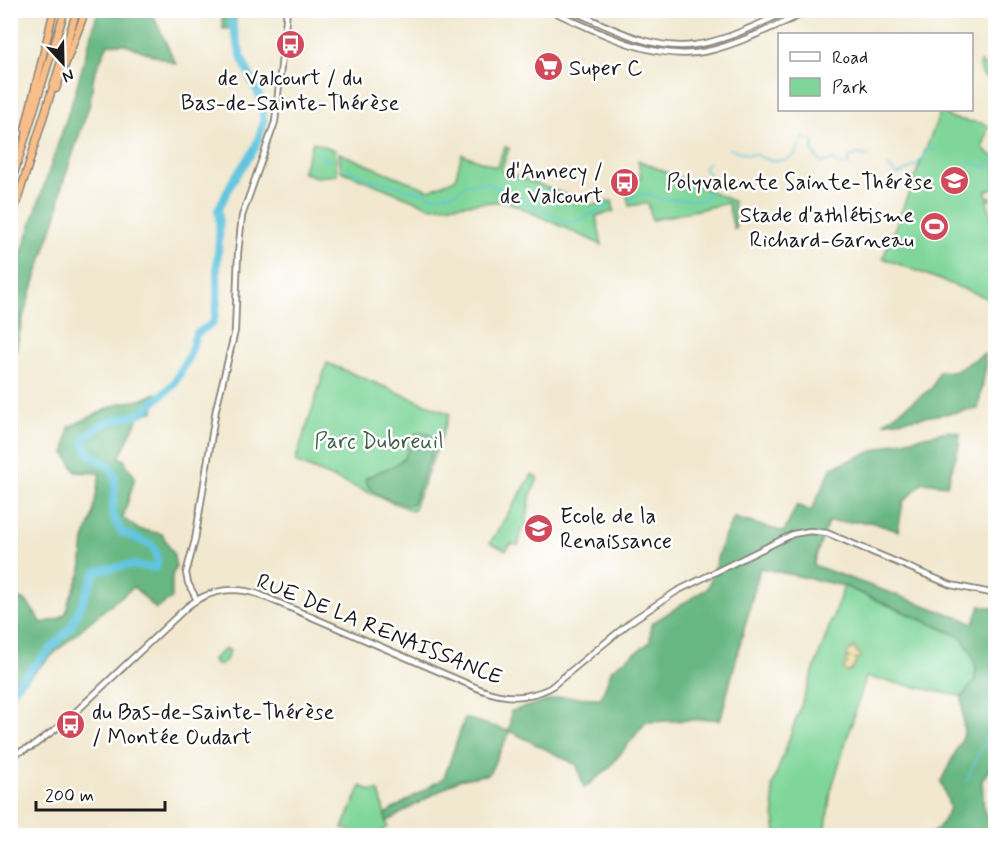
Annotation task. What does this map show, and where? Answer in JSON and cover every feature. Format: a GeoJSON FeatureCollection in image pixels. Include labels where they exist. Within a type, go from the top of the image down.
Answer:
{"type":"FeatureCollection","features":[{"type":"Feature","properties":{"kind":"highway"},"geometry":{"type":"LineString","coordinates":[[13,179],[54,10]]}},
{"type":"Feature","properties":{"kind":"highway"},"geometry":{"type":"LineString","coordinates":[[10,187],[65,10]]}},
{"type":"Feature","properties":{"kind":"highway"},"geometry":{"type":"LineString","coordinates":[[10,224],[77,10]]}},
{"type":"Feature","properties":{"kind":"highway"},"geometry":{"type":"LineString","coordinates":[[38,134],[86,10]]}},
{"type":"Feature","properties":{"kind":"street"},"geometry":{"type":"LineString","coordinates":[[197,600],[188,583],[186,573],[195,540],[216,405],[235,331],[237,254],[241,219],[274,126],[287,10]]}},
{"type":"Feature","properties":{"kind":"street"},"geometry":{"type":"LineString","coordinates":[[550,10],[637,46],[657,52],[677,54],[694,54],[718,48],[812,10]]}},
{"type":"Feature","properties":{"kind":"street"},"geometry":{"type":"LineString","coordinates":[[570,10],[647,41],[682,46],[714,41],[790,10]]}},
{"type":"Feature","properties":{"kind":"street","name":"RUE DE LA RENAISSANCE"},"geometry":{"type":"LineString","coordinates":[[10,756],[33,746],[65,722],[170,621],[197,600],[224,590],[255,593],[482,690],[501,696],[515,697],[534,694],[553,687],[629,623],[676,591],[800,531],[827,533],[951,585],[996,594]]}},
{"type":"Feature","properties":{"kind":"green space"},"geometry":{"type":"Polygon","coordinates":[[[98,11],[151,11],[176,64],[124,44],[108,44],[94,74],[90,103],[62,186],[57,214],[24,313],[11,372],[11,285],[74,96],[98,11]]]}},
{"type":"Feature","properties":{"kind":"green space"},"geometry":{"type":"Polygon","coordinates":[[[221,11],[235,11],[236,28],[223,29],[221,11]]]}},
{"type":"Feature","properties":{"kind":"green space"},"geometry":{"type":"Polygon","coordinates":[[[980,62],[995,74],[995,82],[981,73],[980,62]]]}},
{"type":"Feature","properties":{"kind":"green space","name":"Polyvalente Sainte-Thérèse"},"geometry":{"type":"Polygon","coordinates":[[[941,111],[950,111],[947,115],[950,118],[986,124],[988,127],[983,148],[996,159],[995,188],[985,191],[987,196],[991,197],[987,201],[995,227],[995,301],[883,258],[941,111]]]}},
{"type":"Feature","properties":{"kind":"green space"},"geometry":{"type":"Polygon","coordinates":[[[313,142],[335,150],[337,175],[316,177],[302,172],[313,142]]]}},
{"type":"Feature","properties":{"kind":"green space"},"geometry":{"type":"Polygon","coordinates":[[[505,147],[509,148],[501,170],[593,205],[612,201],[614,211],[596,216],[602,245],[506,201],[431,207],[341,171],[339,153],[429,190],[455,179],[462,154],[496,167],[505,147]]]}},
{"type":"Feature","properties":{"kind":"green space"},"geometry":{"type":"Polygon","coordinates":[[[638,160],[733,201],[736,229],[734,229],[728,203],[652,220],[648,203],[629,206],[624,181],[641,178],[638,160]]]}},
{"type":"Feature","properties":{"kind":"green space"},"geometry":{"type":"Polygon","coordinates":[[[984,354],[986,366],[978,409],[883,423],[932,388],[939,371],[954,372],[984,354]]]}},
{"type":"Feature","properties":{"kind":"green space","name":"Parc Dubreuil"},"geometry":{"type":"Polygon","coordinates":[[[327,363],[450,414],[413,511],[295,462],[327,363]]]}},
{"type":"Feature","properties":{"kind":"green space"},"geometry":{"type":"Polygon","coordinates":[[[156,393],[154,411],[139,416],[119,458],[123,459],[135,477],[123,518],[138,529],[162,534],[173,553],[176,567],[172,576],[172,598],[156,609],[134,587],[71,638],[11,695],[11,658],[18,627],[11,624],[11,597],[26,601],[42,623],[58,619],[66,613],[81,573],[84,540],[92,519],[100,473],[76,472],[65,453],[69,427],[120,403],[141,400],[156,393]]]}},
{"type":"Feature","properties":{"kind":"green space"},"geometry":{"type":"Polygon","coordinates":[[[948,431],[960,433],[959,446],[947,485],[923,482],[903,502],[898,531],[870,522],[828,522],[813,565],[974,623],[980,606],[995,608],[995,761],[982,780],[984,810],[995,835],[930,835],[940,826],[950,808],[941,781],[964,735],[962,697],[975,680],[976,668],[971,652],[960,636],[844,586],[760,568],[720,721],[714,719],[646,722],[608,769],[584,788],[577,765],[510,731],[489,774],[458,780],[386,822],[385,814],[444,778],[465,718],[509,731],[511,711],[561,697],[601,698],[612,669],[650,642],[651,624],[708,588],[723,539],[734,518],[784,532],[797,505],[811,511],[832,467],[894,443],[948,431]]]}},
{"type":"Feature","properties":{"kind":"green space"},"geometry":{"type":"Polygon","coordinates":[[[416,433],[427,433],[433,437],[434,447],[413,503],[407,505],[371,490],[365,479],[400,462],[406,456],[416,433]]]}},
{"type":"Feature","properties":{"kind":"green space"},"geometry":{"type":"Polygon","coordinates":[[[532,475],[538,478],[530,497],[526,526],[521,529],[519,545],[510,544],[506,550],[490,543],[532,475]]]}},
{"type":"Feature","properties":{"kind":"green space"},"geometry":{"type":"Polygon","coordinates":[[[844,586],[995,652],[995,703],[866,677],[831,790],[825,835],[776,835],[772,786],[844,586]]]}},
{"type":"Feature","properties":{"kind":"green space"},"geometry":{"type":"Polygon","coordinates":[[[226,648],[230,651],[225,662],[219,665],[214,662],[213,659],[226,648]]]}},
{"type":"Feature","properties":{"kind":"green space"},"geometry":{"type":"Polygon","coordinates":[[[361,786],[371,791],[379,791],[388,827],[376,834],[361,835],[343,828],[361,786]]]}},
{"type":"Feature","properties":{"kind":"sand"},"geometry":{"type":"Polygon","coordinates":[[[854,647],[861,657],[855,659],[857,663],[846,673],[843,668],[848,663],[845,661],[851,658],[847,657],[847,653],[854,647]]]}},
{"type":"Feature","properties":{"kind":"waterway"},"geometry":{"type":"LineString","coordinates":[[10,694],[71,627],[96,571],[129,565],[156,568],[157,565],[156,553],[152,545],[121,532],[112,514],[115,475],[109,466],[90,455],[84,444],[86,436],[105,423],[142,413],[174,384],[190,354],[196,334],[213,323],[217,297],[220,225],[218,210],[232,182],[255,148],[264,122],[260,97],[242,59],[230,10]]}},
{"type":"Feature","properties":{"kind":"waterway"},"geometry":{"type":"LineString","coordinates":[[262,126],[266,128]]}},
{"type":"Feature","properties":{"kind":"waterway"},"geometry":{"type":"LineString","coordinates":[[729,149],[755,154],[763,158],[783,160],[795,154],[802,138],[814,142],[812,151],[821,163],[833,160],[840,165],[848,165],[849,159],[856,154],[870,156]]}},
{"type":"Feature","properties":{"kind":"waterway"},"geometry":{"type":"LineString","coordinates":[[888,166],[899,174],[917,165],[927,151],[935,150]]}},
{"type":"Feature","properties":{"kind":"waterway"},"geometry":{"type":"LineString","coordinates":[[315,152],[323,159],[331,161]]}},
{"type":"Feature","properties":{"kind":"waterway"},"geometry":{"type":"LineString","coordinates":[[968,162],[985,167],[996,152]]}},
{"type":"Feature","properties":{"kind":"waterway"},"geometry":{"type":"LineString","coordinates":[[629,200],[642,194],[649,194],[660,199],[704,200],[712,185],[704,167],[709,162]]}},
{"type":"Feature","properties":{"kind":"waterway"},"geometry":{"type":"LineString","coordinates":[[348,169],[367,178],[434,196],[455,193],[467,184],[488,182],[556,218],[573,223],[610,205]]}},
{"type":"Feature","properties":{"kind":"waterway"},"geometry":{"type":"LineString","coordinates":[[966,782],[996,717]]}},
{"type":"Feature","properties":{"kind":"place","name":"de Valcourt / du Bas-de-Sainte-Thérèse"},"geometry":{"type":"Point","coordinates":[290,45]}},
{"type":"Feature","properties":{"kind":"place","name":"Super C"},"geometry":{"type":"Point","coordinates":[548,67]}},
{"type":"Feature","properties":{"kind":"place","name":"Polyvalente Sainte-Thérèse"},"geometry":{"type":"Point","coordinates":[954,181]}},
{"type":"Feature","properties":{"kind":"place","name":"d'Annecy / de Valcourt"},"geometry":{"type":"Point","coordinates":[624,183]}},
{"type":"Feature","properties":{"kind":"place","name":"Stade d'athlétisme Richard-Garneau"},"geometry":{"type":"Point","coordinates":[935,227]}},
{"type":"Feature","properties":{"kind":"place","name":"Ecole de la Renaissance"},"geometry":{"type":"Point","coordinates":[539,528]}},
{"type":"Feature","properties":{"kind":"place","name":"du Bas-de-Sainte-Thérèse / Montée Oudart"},"geometry":{"type":"Point","coordinates":[71,724]}}]}
